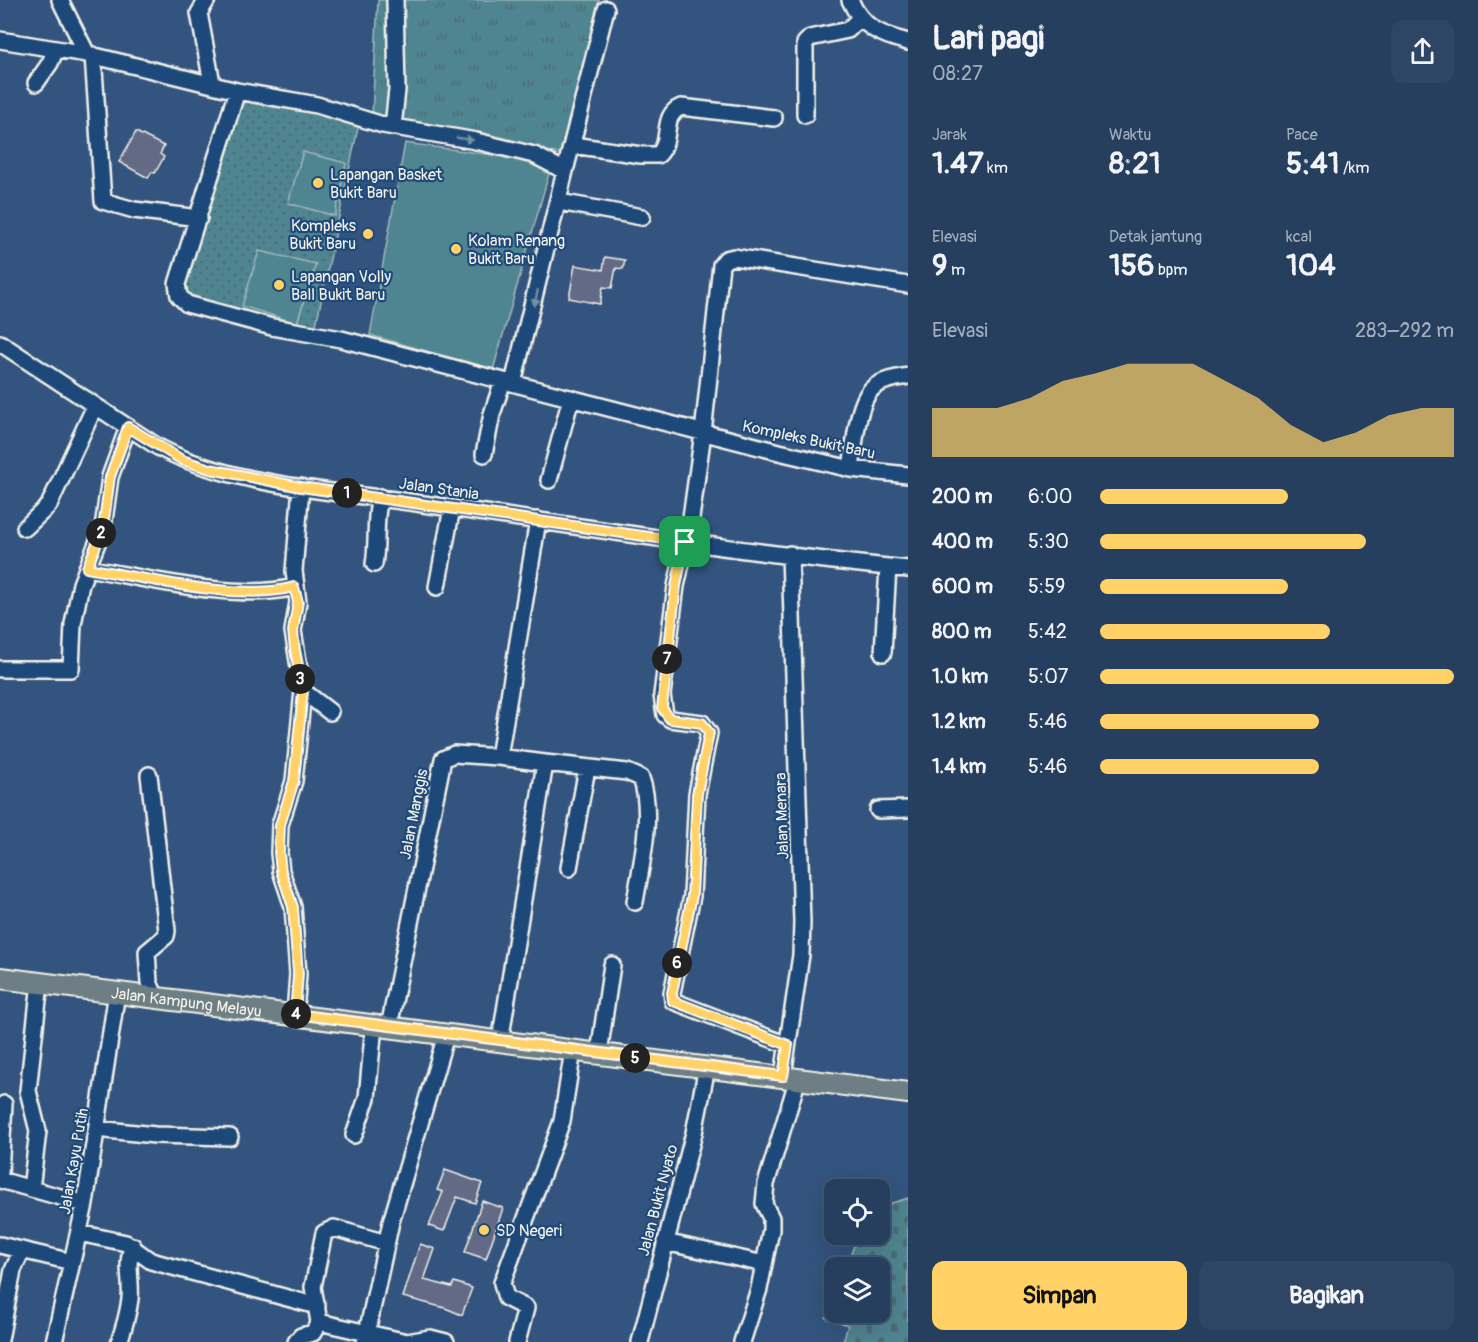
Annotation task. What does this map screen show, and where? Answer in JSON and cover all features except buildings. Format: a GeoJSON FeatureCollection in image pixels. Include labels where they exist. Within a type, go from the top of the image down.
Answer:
{"type":"FeatureCollection","features":[{"type":"Feature","properties":{"kind":"main road","name":"Jalan Kampung Melayu"},"geometry":{"type":"LineString","coordinates":[[0,978],[908,1093]]}},
{"type":"Feature","properties":{"kind":"street"},"geometry":{"type":"LineString","coordinates":[[60,0],[90,54],[103,201],[134,210],[199,218],[237,91]]}},
{"type":"Feature","properties":{"kind":"street"},"geometry":{"type":"LineString","coordinates":[[395,0],[400,129]]}},
{"type":"Feature","properties":{"kind":"street"},"geometry":{"type":"LineString","coordinates":[[850,0],[868,27],[881,34],[908,42]]}},
{"type":"Feature","properties":{"kind":"street"},"geometry":{"type":"LineString","coordinates":[[202,2],[199,13],[212,84]]}},
{"type":"Feature","properties":{"kind":"street"},"geometry":{"type":"LineString","coordinates":[[484,454],[508,382],[559,202],[606,9]]}},
{"type":"Feature","properties":{"kind":"street"},"geometry":{"type":"LineString","coordinates":[[805,115],[805,43],[810,38],[848,30],[861,18]]}},
{"type":"Feature","properties":{"kind":"street"},"geometry":{"type":"LineString","coordinates":[[0,40],[90,54],[237,91],[317,105],[400,129],[476,141],[534,154],[566,171]]}},
{"type":"Feature","properties":{"kind":"street"},"geometry":{"type":"LineString","coordinates":[[36,83],[50,63],[56,49]]}},
{"type":"Feature","properties":{"kind":"street"},"geometry":{"type":"LineString","coordinates":[[573,144],[641,155],[658,154],[664,146],[668,119],[681,106],[774,118]]}},
{"type":"Feature","properties":{"kind":"street"},"geometry":{"type":"LineString","coordinates":[[559,202],[642,217]]}},
{"type":"Feature","properties":{"kind":"street","name":"Kompleks Bukit Baru"},"geometry":{"type":"LineString","coordinates":[[199,218],[177,284],[180,296],[187,304],[272,327],[352,343],[851,469],[908,476]]}},
{"type":"Feature","properties":{"kind":"street"},"geometry":{"type":"LineString","coordinates":[[788,1045],[673,1001],[672,993],[692,896],[697,794],[709,733],[702,723],[670,719],[662,708],[676,586],[703,433],[721,265],[726,259],[734,256],[907,284]]}},
{"type":"Feature","properties":{"kind":"street","name":"Jalan Stania"},"geometry":{"type":"LineString","coordinates":[[0,343],[182,460],[210,469],[301,487],[685,542],[908,568]]}},
{"type":"Feature","properties":{"kind":"street"},"geometry":{"type":"LineString","coordinates":[[851,469],[862,406],[869,392],[884,382],[908,376]]}},
{"type":"Feature","properties":{"kind":"street"},"geometry":{"type":"LineString","coordinates":[[549,480],[571,398]]}},
{"type":"Feature","properties":{"kind":"street"},"geometry":{"type":"LineString","coordinates":[[25,528],[49,505],[95,406]]}},
{"type":"Feature","properties":{"kind":"street"},"geometry":{"type":"LineString","coordinates":[[0,669],[71,669],[73,624],[81,584],[103,528],[110,477],[128,427]]}},
{"type":"Feature","properties":{"kind":"street"},"geometry":{"type":"LineString","coordinates":[[295,1014],[298,974],[293,907],[281,871],[279,844],[280,825],[294,781],[303,691],[293,631],[298,602],[294,587],[301,487]]}},
{"type":"Feature","properties":{"kind":"street"},"geometry":{"type":"LineString","coordinates":[[374,564],[378,541],[376,512],[380,497]]}},
{"type":"Feature","properties":{"kind":"street"},"geometry":{"type":"LineString","coordinates":[[437,587],[452,508]]}},
{"type":"Feature","properties":{"kind":"street"},"geometry":{"type":"LineString","coordinates":[[538,520],[499,757],[627,772],[640,778],[647,802],[642,860],[635,902]]}},
{"type":"Feature","properties":{"kind":"street","name":"Jalan Menara"},"geometry":{"type":"LineString","coordinates":[[742,1342],[764,1264],[772,1222],[764,1204],[766,1184],[782,1136],[790,1077],[788,1045],[801,955],[802,922],[790,554]]}},
{"type":"Feature","properties":{"kind":"street"},"geometry":{"type":"LineString","coordinates":[[883,653],[888,567]]}},
{"type":"Feature","properties":{"kind":"street"},"geometry":{"type":"LineString","coordinates":[[87,568],[244,592],[278,591],[294,587]]}},
{"type":"Feature","properties":{"kind":"street"},"geometry":{"type":"LineString","coordinates":[[303,691],[330,712]]}},
{"type":"Feature","properties":{"kind":"street","name":"Jalan Manggis"},"geometry":{"type":"LineString","coordinates":[[381,1026],[443,759],[454,754],[499,757]]}},
{"type":"Feature","properties":{"kind":"street"},"geometry":{"type":"LineString","coordinates":[[500,1041],[545,763]]}},
{"type":"Feature","properties":{"kind":"street"},"geometry":{"type":"LineString","coordinates":[[569,868],[587,768]]}},
{"type":"Feature","properties":{"kind":"street"},"geometry":{"type":"LineString","coordinates":[[149,775],[167,931],[166,936],[147,952],[150,997]]}},
{"type":"Feature","properties":{"kind":"street"},"geometry":{"type":"LineString","coordinates":[[878,810],[908,809]]}},
{"type":"Feature","properties":{"kind":"street"},"geometry":{"type":"LineString","coordinates":[[598,1053],[612,965]]}},
{"type":"Feature","properties":{"kind":"street"},"geometry":{"type":"LineString","coordinates":[[31,1189],[38,1150],[38,1131],[28,1091],[40,982]]}},
{"type":"Feature","properties":{"kind":"street","name":"Jalan Kayu Putih"},"geometry":{"type":"LineString","coordinates":[[54,1342],[85,1204],[117,992]]}},
{"type":"Feature","properties":{"kind":"street"},"geometry":{"type":"LineString","coordinates":[[354,1135],[367,1098],[381,1026]]}},
{"type":"Feature","properties":{"kind":"street"},"geometry":{"type":"LineString","coordinates":[[366,1337],[386,1243],[446,1035]]}},
{"type":"Feature","properties":{"kind":"street"},"geometry":{"type":"LineString","coordinates":[[517,1342],[526,1308],[506,1298],[502,1290],[502,1283],[562,1121],[573,1050]]}},
{"type":"Feature","properties":{"kind":"street","name":"Jalan Bukit Nyato"},"geometry":{"type":"LineString","coordinates":[[640,1342],[694,1133],[706,1067]]}},
{"type":"Feature","properties":{"kind":"street"},"geometry":{"type":"LineString","coordinates":[[0,1173],[4,1104]]}},
{"type":"Feature","properties":{"kind":"street"},"geometry":{"type":"LineString","coordinates":[[97,1129],[165,1135],[230,1137]]}},
{"type":"Feature","properties":{"kind":"street"},"geometry":{"type":"LineString","coordinates":[[0,1180],[85,1204]]}},
{"type":"Feature","properties":{"kind":"street"},"geometry":{"type":"LineString","coordinates":[[296,1342],[301,1336],[313,1333],[318,1314],[312,1287],[324,1233],[334,1228],[386,1243]]}},
{"type":"Feature","properties":{"kind":"street"},"geometry":{"type":"LineString","coordinates":[[79,1233],[133,1246],[151,1261],[318,1314],[366,1337],[407,1341],[430,1338],[446,1342]]}},
{"type":"Feature","properties":{"kind":"street"},"geometry":{"type":"LineString","coordinates":[[664,1242],[764,1264]]}},
{"type":"Feature","properties":{"kind":"street"},"geometry":{"type":"LineString","coordinates":[[0,1245],[72,1262]]}},
{"type":"Feature","properties":{"kind":"street"},"geometry":{"type":"LineString","coordinates":[[119,1342],[130,1299],[128,1266],[133,1246]]}},
{"type":"Feature","properties":{"kind":"street"},"geometry":{"type":"LineString","coordinates":[[0,1340],[13,1270],[22,1250]]}},
{"type":"Feature","properties":{"kind":"green space"},"geometry":{"type":"Polygon","coordinates":[[[378,0],[599,0],[565,155],[372,116],[378,0]]]}},
{"type":"Feature","properties":{"kind":"green space"},"geometry":{"type":"Polygon","coordinates":[[[246,100],[359,123],[313,339],[178,300],[238,102],[246,100]]]}},
{"type":"Feature","properties":{"kind":"green space","name":"Kolam Renang Bukit Baru"},"geometry":{"type":"Polygon","coordinates":[[[405,143],[552,163],[493,370],[370,335],[405,143]]]}},
{"type":"Feature","properties":{"kind":"green space","name":"Lapangan Basket Bukit Baru"},"geometry":{"type":"Polygon","coordinates":[[[303,152],[346,163],[335,216],[288,203],[303,152]]]}},
{"type":"Feature","properties":{"kind":"green space","name":"Lapangan Volly Ball Bukit Baru"},"geometry":{"type":"Polygon","coordinates":[[[259,251],[316,264],[297,323],[242,306],[259,251]]]}},
{"type":"Feature","properties":{"kind":"green space"},"geometry":{"type":"Polygon","coordinates":[[[908,1198],[908,1342],[843,1342],[848,1325],[842,1323],[890,1323],[890,1257],[850,1257],[854,1245],[890,1245],[890,1204],[908,1198]]]}},
{"type":"Feature","properties":{"kind":"place","name":"Lapangan Basket Bukit Baru"},"geometry":{"type":"Point","coordinates":[318,183]}},
{"type":"Feature","properties":{"kind":"place","name":"Kompleks Bukit Baru"},"geometry":{"type":"Point","coordinates":[368,234]}},
{"type":"Feature","properties":{"kind":"place","name":"Kolam Renang Bukit Baru"},"geometry":{"type":"Point","coordinates":[456,249]}},
{"type":"Feature","properties":{"kind":"place","name":"Lapangan Volly Ball Bukit Baru"},"geometry":{"type":"Point","coordinates":[279,285]}},
{"type":"Feature","properties":{"kind":"place","name":"SD Negeri"},"geometry":{"type":"Point","coordinates":[484,1230]}},
{"type":"Feature","properties":{"kind":"route"},"geometry":{"type":"LineString","coordinates":[[128,427],[182,460],[210,469],[301,487],[685,542],[676,586],[662,708],[665,716],[670,719],[702,723],[707,727],[709,733],[697,794],[692,896],[672,993],[673,1001],[788,1045],[783,1076],[446,1035],[295,1014],[298,974],[293,907],[292,898],[281,871],[279,853],[280,825],[294,781],[303,691],[293,631],[297,595],[294,587],[260,593],[244,592],[87,568],[103,528],[110,477],[128,427]]}}]}
